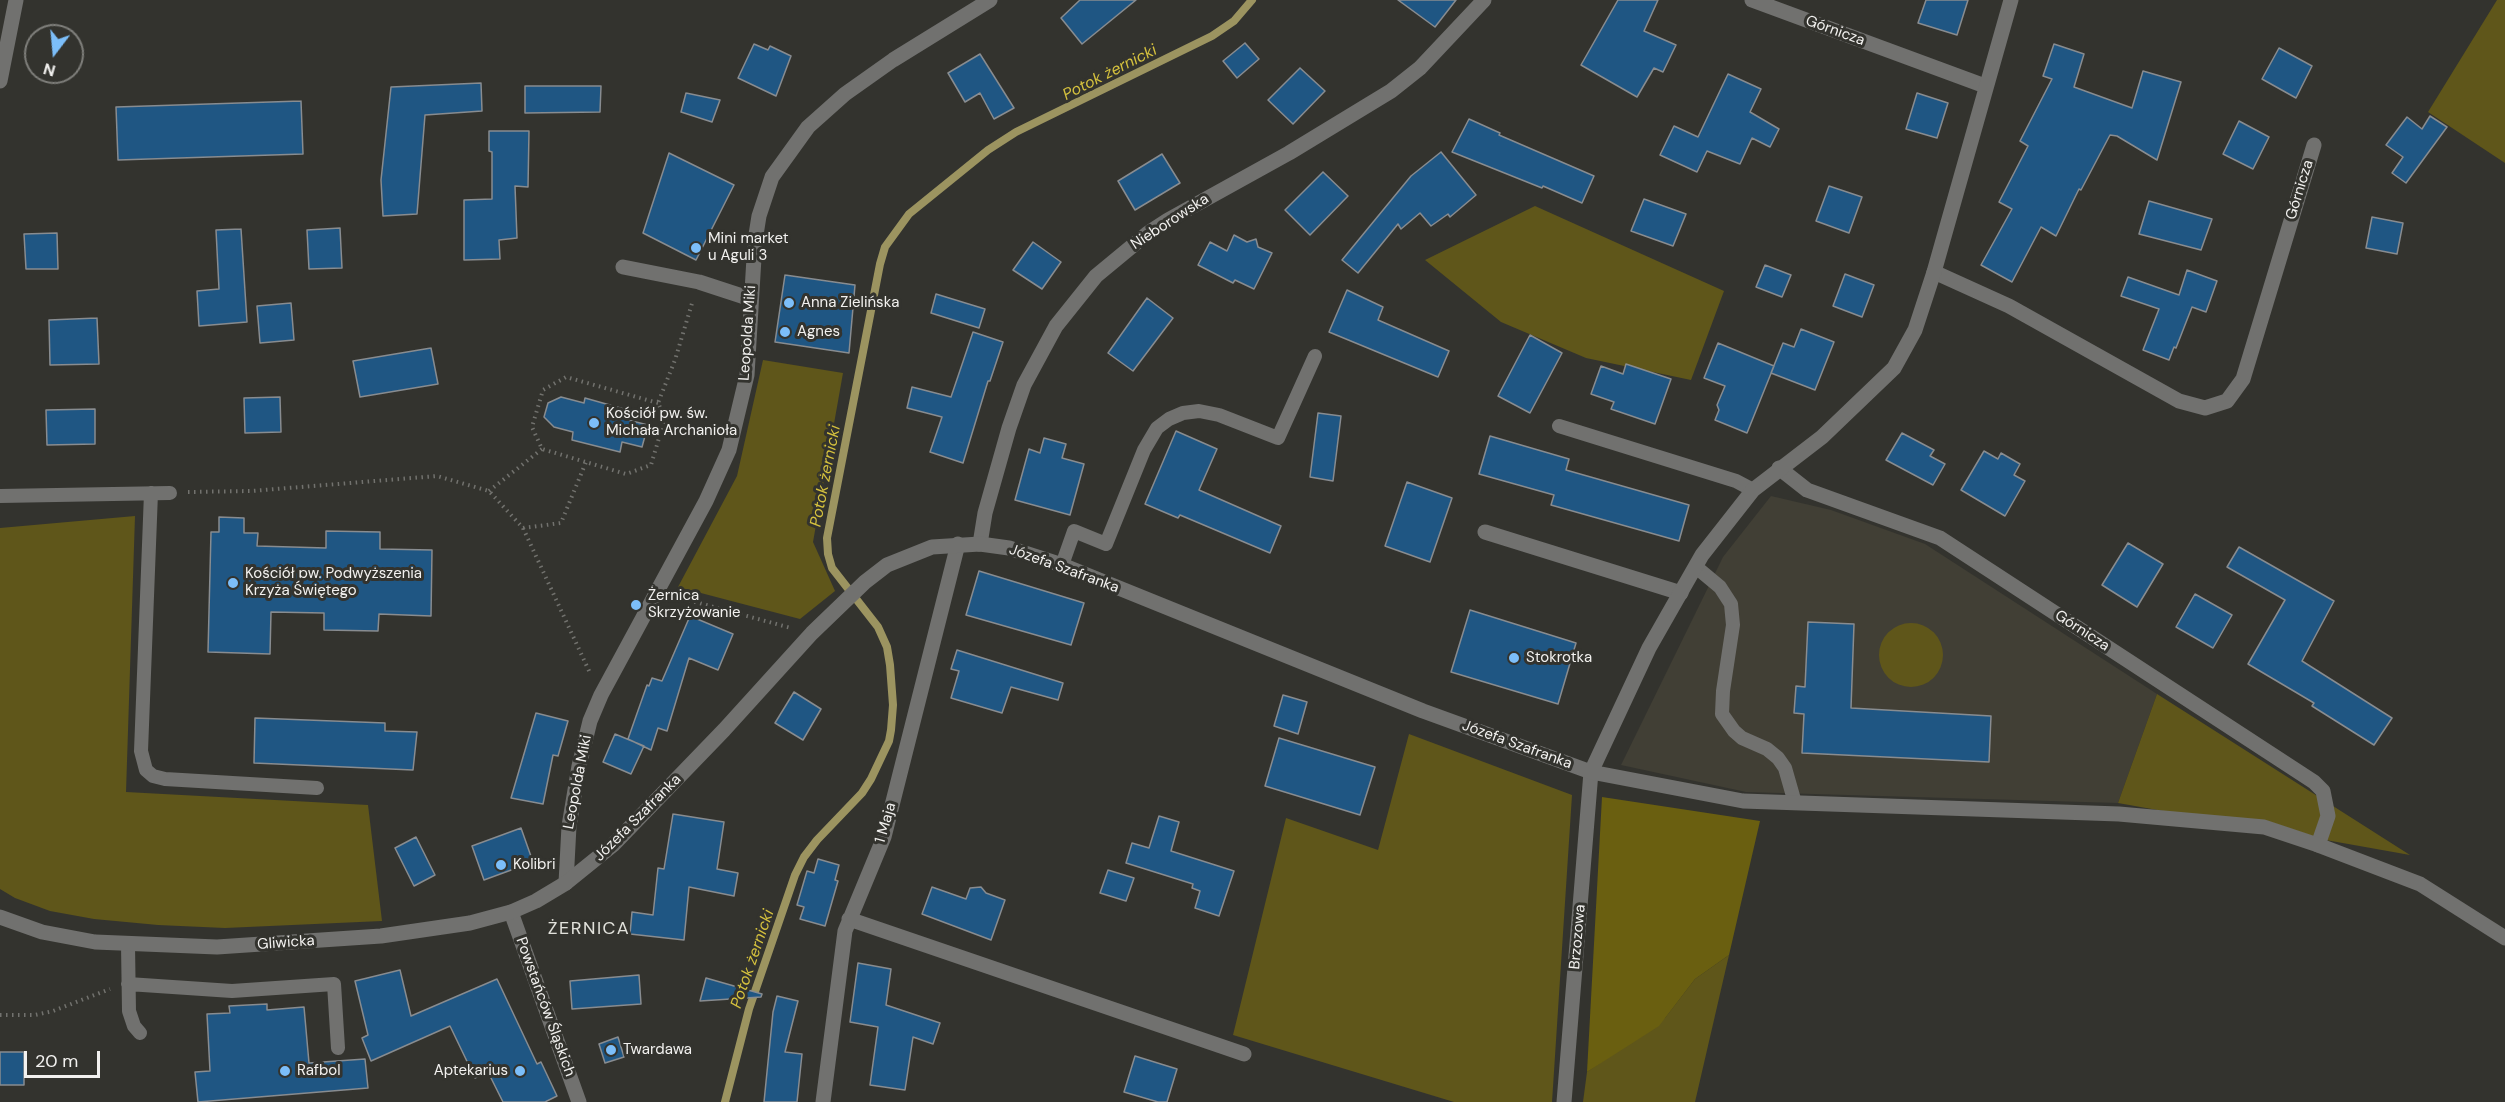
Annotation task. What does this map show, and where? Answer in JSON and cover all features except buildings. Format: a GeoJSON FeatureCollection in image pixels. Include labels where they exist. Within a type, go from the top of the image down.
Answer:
{"type":"FeatureCollection","features":[{"type":"Feature","properties":{"kind":"street"},"geometry":{"type":"LineString","coordinates":[[0,81],[16,0]]}},
{"type":"Feature","properties":{"kind":"street","name":"Leopolda Miki"},"geometry":{"type":"LineString","coordinates":[[566,883],[569,826],[579,766],[590,722],[601,695],[706,501],[729,450],[747,375],[759,216],[772,177],[790,149],[829,107],[865,78],[990,0]]}},
{"type":"Feature","properties":{"kind":"street","name":"Nieborowska"},"geometry":{"type":"LineString","coordinates":[[980,544],[985,513],[1009,428],[1024,385],[1056,326],[1096,276],[1148,233],[1168,220],[1289,153],[1391,91],[1420,68],[1484,0]]}},
{"type":"Feature","properties":{"kind":"street","name":"Górnicza"},"geometry":{"type":"LineString","coordinates":[[1752,0],[1985,87]]}},
{"type":"Feature","properties":{"kind":"street"},"geometry":{"type":"LineString","coordinates":[[1591,772],[1649,648],[1696,567],[1753,490],[1822,437],[1894,368],[1915,330],[1934,272],[2011,0]]}},
{"type":"Feature","properties":{"kind":"street","name":"Górnicza"},"geometry":{"type":"LineString","coordinates":[[1934,272],[2009,306],[2179,401],[2205,408],[2227,400],[2243,379],[2314,145]]}},
{"type":"Feature","properties":{"kind":"street"},"geometry":{"type":"LineString","coordinates":[[623,267],[699,282],[751,299]]}},
{"type":"Feature","properties":{"kind":"street","name":"Górnicza"},"geometry":{"type":"LineString","coordinates":[[1779,468],[1807,490],[1940,538],[2314,782],[2323,791],[2328,816],[2318,845]]}},
{"type":"Feature","properties":{"kind":"street"},"geometry":{"type":"LineString","coordinates":[[1485,532],[1681,593]]}},
{"type":"Feature","properties":{"kind":"street","name":"1 Maja"},"geometry":{"type":"LineString","coordinates":[[824,1102],[845,931],[884,837],[958,544]]}},
{"type":"Feature","properties":{"kind":"street","name":"Józefa Szafranka"},"geometry":{"type":"LineString","coordinates":[[566,883],[613,845],[655,803],[812,633],[865,582],[887,565],[932,547],[980,544],[1010,548],[1062,565],[1422,711],[1591,772],[1743,801],[2119,814],[2264,827],[2420,884],[2505,938]]}},
{"type":"Feature","properties":{"kind":"street","name":"Brzozowa"},"geometry":{"type":"LineString","coordinates":[[1564,1102],[1591,772]]}},
{"type":"Feature","properties":{"kind":"street","name":"Gliwicka"},"geometry":{"type":"LineString","coordinates":[[0,917],[70,939],[128,945],[217,947],[336,940],[470,923],[511,912],[536,901],[566,883]]}},
{"type":"Feature","properties":{"kind":"street","name":"Powstańców Śląskich"},"geometry":{"type":"LineString","coordinates":[[511,912],[579,1102]]}},
{"type":"Feature","properties":{"kind":"street"},"geometry":{"type":"LineString","coordinates":[[849,919],[1244,1054]]}},
{"type":"Feature","properties":{"kind":"lane"},"geometry":{"type":"LineString","coordinates":[[1062,565],[1074,531],[1106,544],[1144,450],[1157,428],[1183,413],[1199,411],[1220,415],[1278,438],[1315,356]]}},
{"type":"Feature","properties":{"kind":"lane"},"geometry":{"type":"LineString","coordinates":[[1559,426],[1736,481],[1753,490]]}},
{"type":"Feature","properties":{"kind":"lane"},"geometry":{"type":"LineString","coordinates":[[150,493],[141,751],[146,770],[153,776],[165,779],[317,788]]}},
{"type":"Feature","properties":{"kind":"lane"},"geometry":{"type":"LineString","coordinates":[[0,496],[170,493]]}},
{"type":"Feature","properties":{"kind":"lane"},"geometry":{"type":"LineString","coordinates":[[1696,567],[1725,594],[1732,614],[1732,636],[1722,698],[1722,714],[1742,738],[1767,749],[1778,758],[1785,768],[1794,803]]}},
{"type":"Feature","properties":{"kind":"lane"},"geometry":{"type":"LineString","coordinates":[[128,945],[130,1018],[140,1033]]}},
{"type":"Feature","properties":{"kind":"lane"},"geometry":{"type":"LineString","coordinates":[[128,984],[222,991],[334,984],[338,1048]]}},
{"type":"Feature","properties":{"kind":"path"},"geometry":{"type":"LineString","coordinates":[[658,403],[566,377],[543,390],[532,427],[542,449],[626,474],[651,465],[665,418],[658,403],[675,360],[699,282]]}},
{"type":"Feature","properties":{"kind":"path"},"geometry":{"type":"LineString","coordinates":[[489,491],[542,449]]}},
{"type":"Feature","properties":{"kind":"path"},"geometry":{"type":"LineString","coordinates":[[523,528],[561,524],[586,462]]}},
{"type":"Feature","properties":{"kind":"path"},"geometry":{"type":"LineString","coordinates":[[170,493],[250,491],[437,476],[489,491],[523,528],[601,695]]}},
{"type":"Feature","properties":{"kind":"path"},"geometry":{"type":"LineString","coordinates":[[658,592],[812,633]]}},
{"type":"Feature","properties":{"kind":"path"},"geometry":{"type":"LineString","coordinates":[[0,1015],[35,1015],[53,1011],[89,996]]}},
{"type":"Feature","properties":{"kind":"shaded area"},"geometry":{"type":"Polygon","coordinates":[[[2497,0],[2505,0],[2505,163],[2428,112],[2497,0]]]}},
{"type":"Feature","properties":{"kind":"shaded area"},"geometry":{"type":"Polygon","coordinates":[[[1535,206],[1724,291],[1691,380],[1586,358],[1501,322],[1425,260],[1535,206]]]}},
{"type":"Feature","properties":{"kind":"shaded area"},"geometry":{"type":"Polygon","coordinates":[[[763,360],[843,373],[813,542],[835,591],[800,619],[678,587],[737,476],[763,360]]]}},
{"type":"Feature","properties":{"kind":"shaded area"},"geometry":{"type":"Polygon","coordinates":[[[1771,496],[1831,510],[1925,544],[2157,694],[2118,803],[1746,792],[1621,765],[1723,557],[1771,496]]]}},
{"type":"Feature","properties":{"kind":"shaded area"},"geometry":{"type":"Polygon","coordinates":[[[135,516],[126,792],[368,805],[382,921],[225,928],[158,925],[94,919],[50,911],[15,898],[0,889],[0,528],[135,516]]]}},
{"type":"Feature","properties":{"kind":"shaded area"},"geometry":{"type":"Polygon","coordinates":[[[1911,623],[1929,629],[1937,637],[1943,655],[1937,673],[1929,681],[1911,687],[1893,681],[1885,673],[1879,655],[1885,637],[1893,629],[1911,623]]]}},
{"type":"Feature","properties":{"kind":"shaded area"},"geometry":{"type":"Polygon","coordinates":[[[2157,694],[2410,855],[2118,803],[2157,694]]]}},
{"type":"Feature","properties":{"kind":"shaded area"},"geometry":{"type":"Polygon","coordinates":[[[1409,734],[1572,795],[1552,1102],[1454,1102],[1233,1035],[1286,818],[1378,850],[1409,734]]]}},
{"type":"Feature","properties":{"kind":"shaded area"},"geometry":{"type":"Polygon","coordinates":[[[1602,797],[1760,821],[1729,955],[1695,979],[1659,1026],[1587,1072],[1602,797]]]}},
{"type":"Feature","properties":{"kind":"shaded area"},"geometry":{"type":"Polygon","coordinates":[[[1729,955],[1695,1102],[1583,1102],[1587,1072],[1665,1018],[1695,979],[1729,955]]]}},
{"type":"Feature","properties":{"kind":"waterway","name":"Potok żernicki"},"geometry":{"type":"LineString","coordinates":[[725,1102],[749,1009],[795,875],[804,857],[817,840],[862,793],[889,741],[893,705],[887,647],[878,627],[832,568],[827,538],[885,247],[909,214],[988,150],[1016,132],[1212,36],[1234,21],[1252,0]]}},
{"type":"Feature","properties":{"kind":"place","name":"Mini market u Aguli 3"},"geometry":{"type":"Point","coordinates":[696,248]}},
{"type":"Feature","properties":{"kind":"place","name":"Anna Zielińska"},"geometry":{"type":"Point","coordinates":[789,303]}},
{"type":"Feature","properties":{"kind":"place","name":"Agnes"},"geometry":{"type":"Point","coordinates":[785,332]}},
{"type":"Feature","properties":{"kind":"place","name":"Kościół pw. św. Michała Archanioła"},"geometry":{"type":"Point","coordinates":[594,423]}},
{"type":"Feature","properties":{"kind":"place","name":"Kościół pw. Podwyższenia Krzyża Świętego"},"geometry":{"type":"Point","coordinates":[233,583]}},
{"type":"Feature","properties":{"kind":"place","name":"Żernica Skrzyżowanie"},"geometry":{"type":"Point","coordinates":[636,605]}},
{"type":"Feature","properties":{"kind":"place","name":"Stokrotka"},"geometry":{"type":"Point","coordinates":[1514,658]}},
{"type":"Feature","properties":{"kind":"place","name":"Kolibri"},"geometry":{"type":"Point","coordinates":[501,865]}},
{"type":"Feature","properties":{"kind":"place","name":"Twardawa"},"geometry":{"type":"Point","coordinates":[611,1050]}},
{"type":"Feature","properties":{"kind":"place","name":"Rafbol"},"geometry":{"type":"Point","coordinates":[285,1071]}},
{"type":"Feature","properties":{"kind":"place","name":"Aptekarius"},"geometry":{"type":"Point","coordinates":[520,1071]}},
{"type":"Feature","properties":{"kind":"district","name":"ŻERNICA"},"geometry":{"type":"Point","coordinates":[589,929]}}]}
